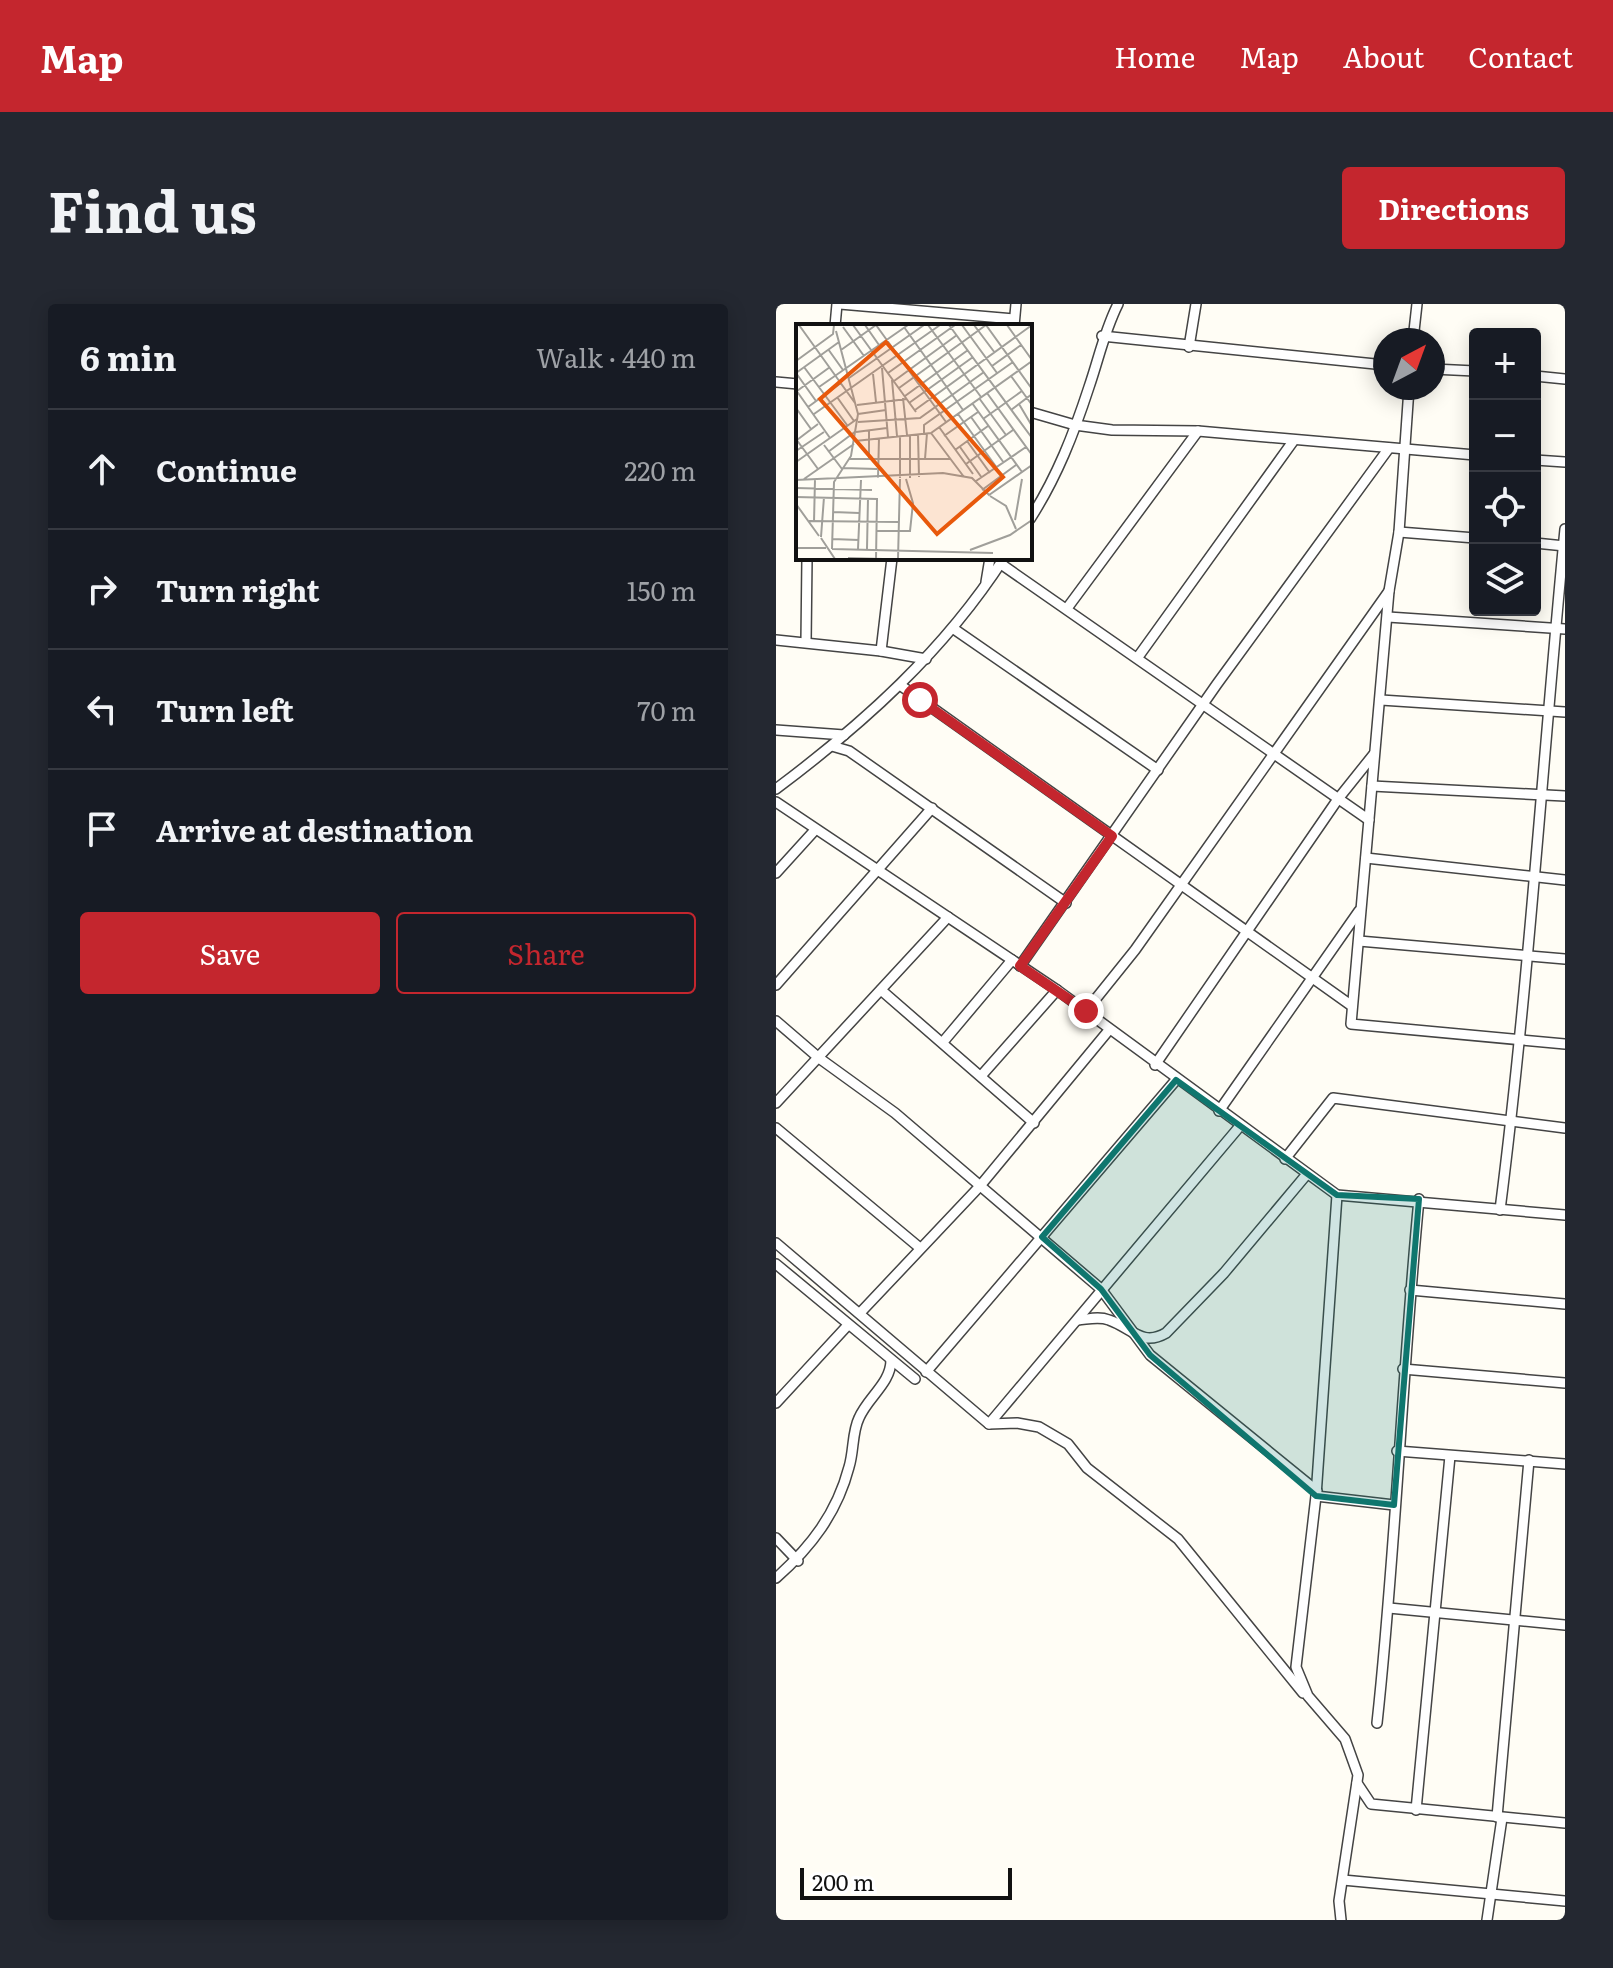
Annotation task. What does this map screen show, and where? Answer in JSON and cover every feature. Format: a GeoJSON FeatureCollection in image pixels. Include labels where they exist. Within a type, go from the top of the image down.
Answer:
{"type":"FeatureCollection","features":[{"type":"Feature","properties":{"kind":"street"},"geometry":{"type":"LineString","coordinates":[[835,324],[839,304],[1014,322],[1016,304]]}},
{"type":"Feature","properties":{"kind":"street"},"geometry":{"type":"LineString","coordinates":[[1032,516],[1062,463],[1102,336],[1118,304]]}},
{"type":"Feature","properties":{"kind":"street"},"geometry":{"type":"LineString","coordinates":[[1189,347],[1196,304]]}},
{"type":"Feature","properties":{"kind":"street"},"geometry":{"type":"LineString","coordinates":[[1414,328],[1417,304]]}},
{"type":"Feature","properties":{"kind":"street"},"geometry":{"type":"LineString","coordinates":[[1102,336],[1373,364]]}},
{"type":"Feature","properties":{"kind":"street"},"geometry":{"type":"LineString","coordinates":[[1445,370],[1469,371]]}},
{"type":"Feature","properties":{"kind":"street"},"geometry":{"type":"LineString","coordinates":[[1541,377],[1565,379]]}},
{"type":"Feature","properties":{"kind":"street"},"geometry":{"type":"LineString","coordinates":[[776,382],[796,384]]}},
{"type":"Feature","properties":{"kind":"street"},"geometry":{"type":"LineString","coordinates":[[1408,400],[1399,532],[1389,591],[1351,1024],[1565,1044]]}},
{"type":"Feature","properties":{"kind":"street"},"geometry":{"type":"LineString","coordinates":[[1032,413],[1075,425],[1112,430],[1198,431],[1469,455]]}},
{"type":"Feature","properties":{"kind":"street"},"geometry":{"type":"LineString","coordinates":[[1068,607],[1198,431]]}},
{"type":"Feature","properties":{"kind":"street"},"geometry":{"type":"LineString","coordinates":[[1138,657],[1294,440]]}},
{"type":"Feature","properties":{"kind":"street"},"geometry":{"type":"LineString","coordinates":[[943,1042],[1066,903],[1203,703],[1389,448]]}},
{"type":"Feature","properties":{"kind":"street"},"geometry":{"type":"LineString","coordinates":[[1541,460],[1565,462]]}},
{"type":"Feature","properties":{"kind":"street"},"geometry":{"type":"LineString","coordinates":[[1500,1210],[1542,794],[1546,710],[1560,629],[1565,529]]}},
{"type":"Feature","properties":{"kind":"street"},"geometry":{"type":"LineString","coordinates":[[1399,532],[1469,538]]}},
{"type":"Feature","properties":{"kind":"street"},"geometry":{"type":"LineString","coordinates":[[1541,544],[1564,546]]}},
{"type":"Feature","properties":{"kind":"street"},"geometry":{"type":"LineString","coordinates":[[806,642],[807,560]]}},
{"type":"Feature","properties":{"kind":"street"},"geometry":{"type":"LineString","coordinates":[[881,651],[892,560]]}},
{"type":"Feature","properties":{"kind":"street"},"geometry":{"type":"LineString","coordinates":[[985,587],[990,560]]}},
{"type":"Feature","properties":{"kind":"street"},"geometry":{"type":"LineString","coordinates":[[776,789],[845,736],[926,659],[954,629],[1003,561],[1369,820]]}},
{"type":"Feature","properties":{"kind":"street"},"geometry":{"type":"LineString","coordinates":[[1086,1011],[1135,950],[1389,591]]}},
{"type":"Feature","properties":{"kind":"street"},"geometry":{"type":"LineString","coordinates":[[1388,617],[1560,629]]}},
{"type":"Feature","properties":{"kind":"street"},"geometry":{"type":"LineString","coordinates":[[954,629],[1158,770]]}},
{"type":"Feature","properties":{"kind":"street"},"geometry":{"type":"LineString","coordinates":[[776,640],[926,659]]}},
{"type":"Feature","properties":{"kind":"street"},"geometry":{"type":"LineString","coordinates":[[900,685],[1352,1006]]}},
{"type":"Feature","properties":{"kind":"street"},"geometry":{"type":"LineString","coordinates":[[1381,700],[1565,712]]}},
{"type":"Feature","properties":{"kind":"street"},"geometry":{"type":"LineString","coordinates":[[776,730],[845,736]]}},
{"type":"Feature","properties":{"kind":"street"},"geometry":{"type":"LineString","coordinates":[[832,746],[849,751],[1066,903]]}},
{"type":"Feature","properties":{"kind":"street"},"geometry":{"type":"LineString","coordinates":[[1155,1065],[1338,799],[1376,751]]}},
{"type":"Feature","properties":{"kind":"street"},"geometry":{"type":"LineString","coordinates":[[1372,786],[1565,796]]}},
{"type":"Feature","properties":{"kind":"street"},"geometry":{"type":"LineString","coordinates":[[776,802],[1057,990],[1155,1065],[1337,1195],[1419,1199],[1565,1215]]}},
{"type":"Feature","properties":{"kind":"street"},"geometry":{"type":"LineString","coordinates":[[776,985],[932,808]]}},
{"type":"Feature","properties":{"kind":"street"},"geometry":{"type":"LineString","coordinates":[[776,873],[815,830]]}},
{"type":"Feature","properties":{"kind":"street"},"geometry":{"type":"LineString","coordinates":[[1366,858],[1565,880]]}},
{"type":"Feature","properties":{"kind":"street"},"geometry":{"type":"LineString","coordinates":[[1219,1111],[1361,909]]}},
{"type":"Feature","properties":{"kind":"street"},"geometry":{"type":"LineString","coordinates":[[776,1103],[948,917]]}},
{"type":"Feature","properties":{"kind":"street"},"geometry":{"type":"LineString","coordinates":[[1359,941],[1565,959]]}},
{"type":"Feature","properties":{"kind":"street"},"geometry":{"type":"LineString","coordinates":[[881,990],[1034,1123]]}},
{"type":"Feature","properties":{"kind":"street"},"geometry":{"type":"LineString","coordinates":[[981,1076],[1057,990]]}},
{"type":"Feature","properties":{"kind":"street"},"geometry":{"type":"LineString","coordinates":[[776,1021],[819,1058],[895,1113],[1042,1237],[1101,1289],[1150,1355],[1316,1493],[1394,1505]]}},
{"type":"Feature","properties":{"kind":"street"},"geometry":{"type":"LineString","coordinates":[[860,1313],[980,1186],[1109,1030]]}},
{"type":"Feature","properties":{"kind":"street"},"geometry":{"type":"LineString","coordinates":[[926,1372],[1176,1080]]}},
{"type":"Feature","properties":{"kind":"street"},"geometry":{"type":"LineString","coordinates":[[1285,1159],[1333,1098],[1565,1128]]}},
{"type":"Feature","properties":{"kind":"street"},"geometry":{"type":"LineString","coordinates":[[989,1424],[1240,1126]]}},
{"type":"Feature","properties":{"kind":"street"},"geometry":{"type":"LineString","coordinates":[[776,1128],[920,1248]]}},
{"type":"Feature","properties":{"kind":"street"},"geometry":{"type":"LineString","coordinates":[[1078,1320],[1098,1317],[1111,1320],[1139,1337],[1155,1340],[1166,1333],[1224,1273],[1307,1174]]}},
{"type":"Feature","properties":{"kind":"street"},"geometry":{"type":"LineString","coordinates":[[1337,1195],[1316,1493],[1296,1667],[1308,1696],[1345,1739],[1358,1775],[1343,1880],[1341,1920]]}},
{"type":"Feature","properties":{"kind":"street"},"geometry":{"type":"LineString","coordinates":[[1377,1723],[1389,1608],[1403,1369],[1419,1199]]}},
{"type":"Feature","properties":{"kind":"street"},"geometry":{"type":"LineString","coordinates":[[776,1243],[989,1424],[1039,1427],[1068,1444],[1087,1468],[1178,1539],[1298,1691],[1308,1696]]}},
{"type":"Feature","properties":{"kind":"street"},"geometry":{"type":"LineString","coordinates":[[776,1264],[915,1379]]}},
{"type":"Feature","properties":{"kind":"street"},"geometry":{"type":"LineString","coordinates":[[1410,1290],[1565,1304]]}},
{"type":"Feature","properties":{"kind":"street"},"geometry":{"type":"LineString","coordinates":[[776,1403],[848,1325]]}},
{"type":"Feature","properties":{"kind":"street"},"geometry":{"type":"LineString","coordinates":[[776,1578],[798,1561],[829,1519],[850,1464],[858,1419],[888,1377],[891,1360]]}},
{"type":"Feature","properties":{"kind":"street"},"geometry":{"type":"LineString","coordinates":[[1403,1369],[1565,1383]]}},
{"type":"Feature","properties":{"kind":"street"},"geometry":{"type":"LineString","coordinates":[[1397,1451],[1565,1464]]}},
{"type":"Feature","properties":{"kind":"street"},"geometry":{"type":"LineString","coordinates":[[1416,1810],[1450,1456]]}},
{"type":"Feature","properties":{"kind":"street"},"geometry":{"type":"LineString","coordinates":[[1487,1920],[1500,1818],[1529,1460]]}},
{"type":"Feature","properties":{"kind":"street"},"geometry":{"type":"LineString","coordinates":[[776,1538],[798,1561]]}},
{"type":"Feature","properties":{"kind":"street"},"geometry":{"type":"LineString","coordinates":[[1389,1608],[1565,1625]]}},
{"type":"Feature","properties":{"kind":"street"},"geometry":{"type":"LineString","coordinates":[[1357,1782],[1371,1804],[1565,1823]]}},
{"type":"Feature","properties":{"kind":"street"},"geometry":{"type":"LineString","coordinates":[[1343,1880],[1565,1901]]}},
{"type":"Feature","properties":{"kind":"highlighted area"},"geometry":{"type":"Polygon","coordinates":[[[1176,1080],[1337,1195],[1419,1199],[1394,1505],[1316,1496],[1150,1355],[1101,1289],[1042,1237],[1176,1080]]]}},
{"type":"Feature","properties":{"kind":"route"},"geometry":{"type":"LineString","coordinates":[[920,700],[1112,836],[1020,966],[1086,1011]]}}]}
